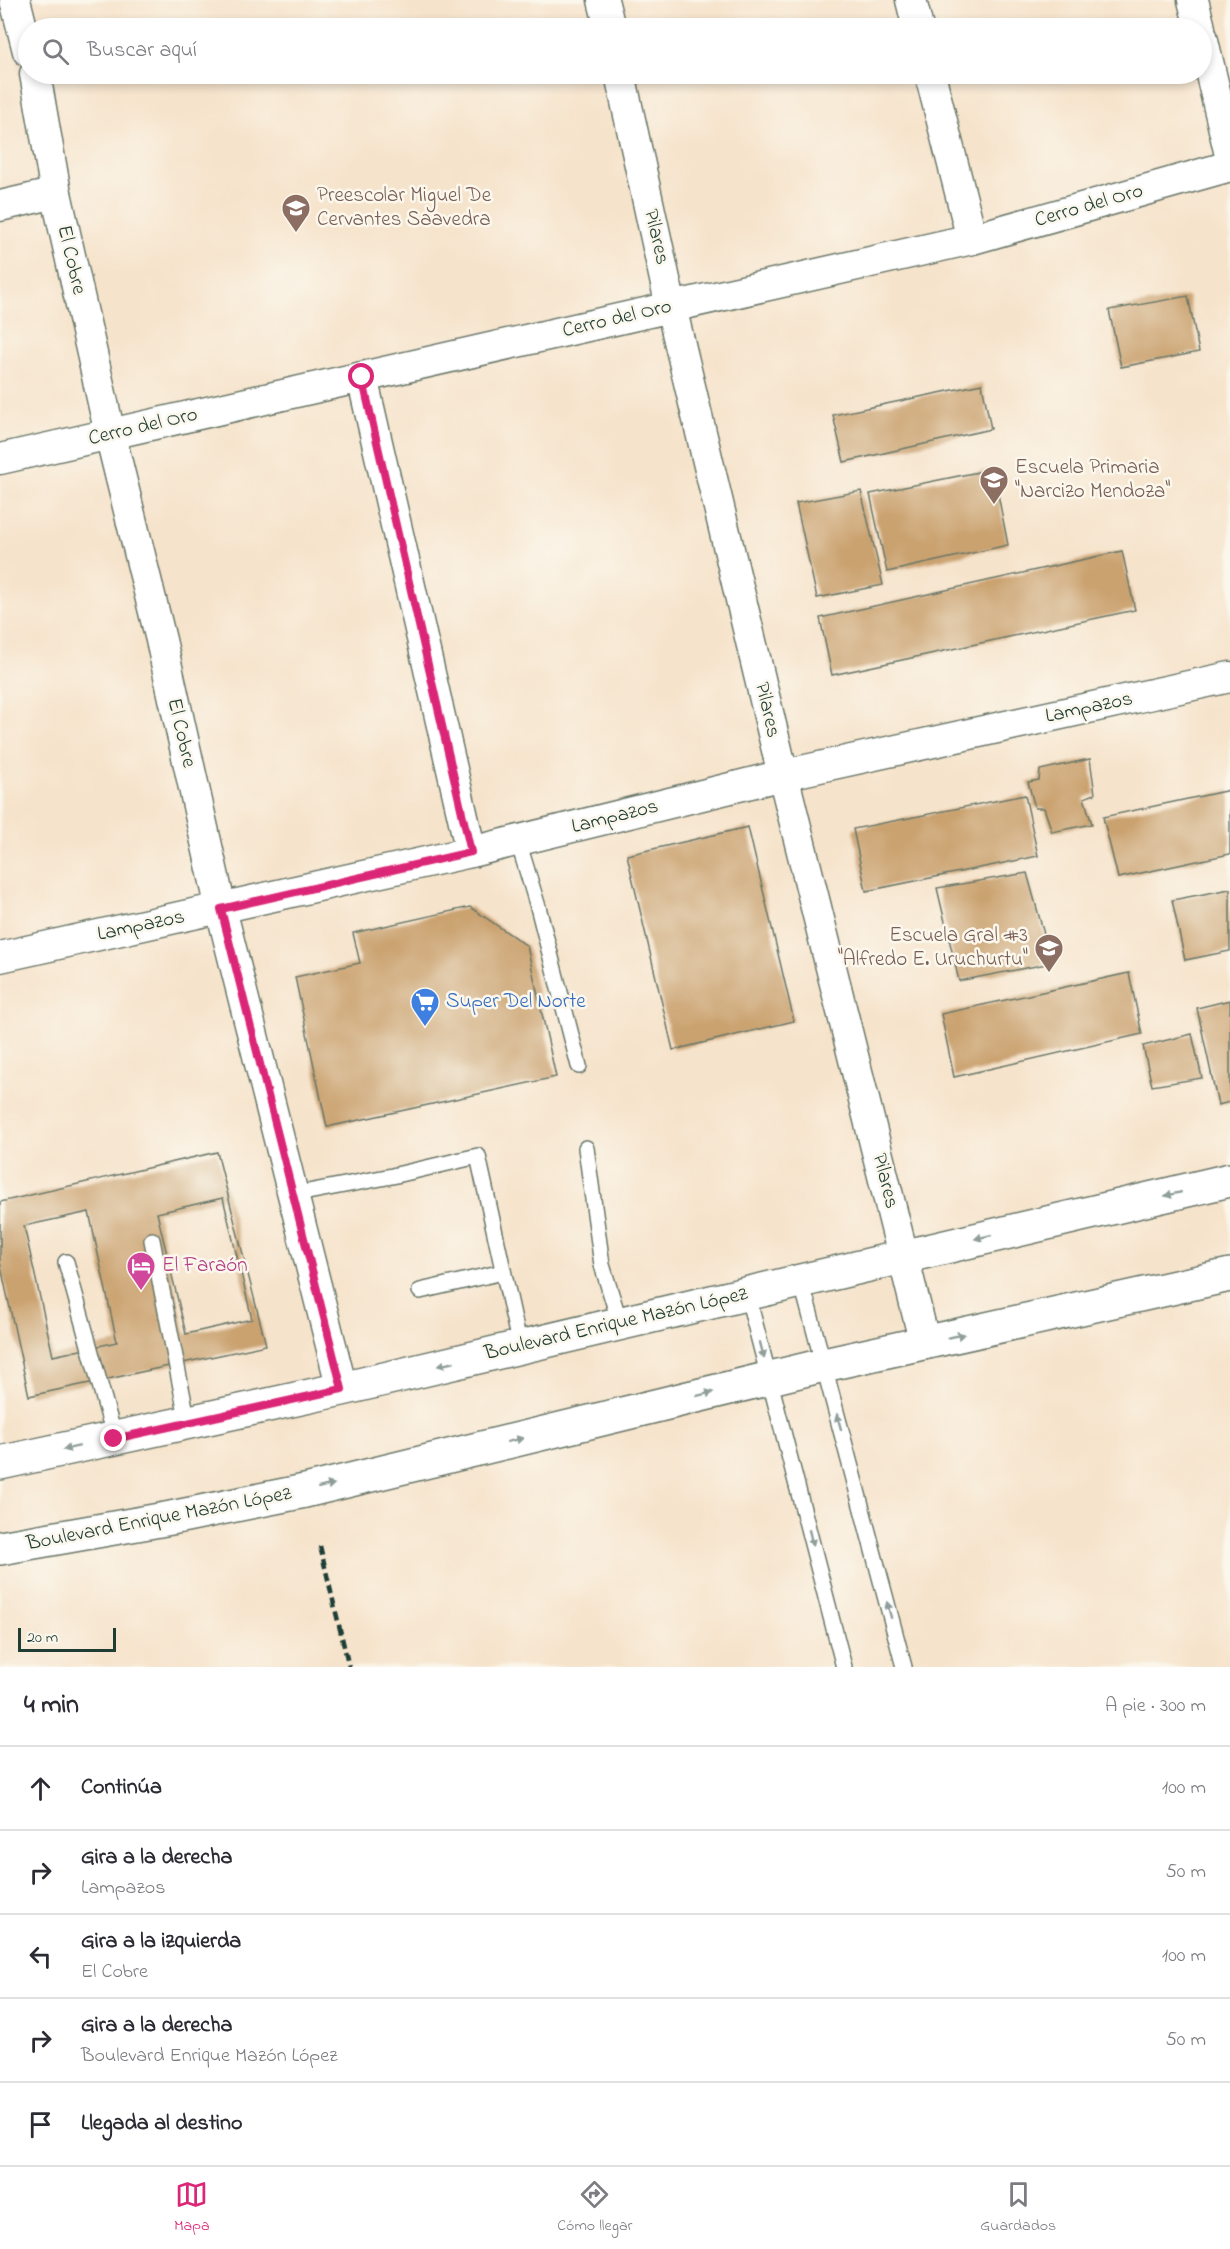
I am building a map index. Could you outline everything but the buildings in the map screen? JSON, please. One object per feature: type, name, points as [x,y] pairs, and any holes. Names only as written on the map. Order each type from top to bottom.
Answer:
[{"type":"main road","name":"Boulevard Enrique Mazón López","points":[[0,1463],[342,1389],[1230,1180]]},
{"type":"main road","name":"Boulevard Enrique Mazón López","points":[[0,1548],[171,1518],[305,1491],[824,1365],[1230,1275]]},
{"type":"street","points":[[15,0],[20,18]]},
{"type":"street","points":[[603,0],[607,18]]},
{"type":"street","points":[[911,0],[916,18]]},
{"type":"street","points":[[1193,0],[1198,18]]},
{"type":"street","points":[[1212,78],[1230,155]]},
{"type":"street","name":"El Cobre","points":[[36,84],[56,193],[110,434],[161,640],[221,909],[342,1389]]},
{"type":"street","name":"Pilares","points":[[622,84],[671,307],[783,775],[925,1344]]},
{"type":"street","points":[[933,84],[972,239]]},
{"type":"street","name":"Cerro del Oro","points":[[0,459],[972,239],[1230,166]]},
{"type":"street","points":[[0,206],[56,193]]},
{"type":"street","points":[[362,377],[471,852]]},
{"type":"street","name":"Lampazos","points":[[0,957],[471,852],[783,775],[1230,677]]},
{"type":"lane","points":[[518,841],[538,907],[579,1066]]},
{"type":"lane","points":[[586,1148],[602,1265],[620,1323]]},
{"type":"lane","points":[[292,1195],[392,1176],[478,1156],[520,1347]]},
{"type":"lane","points":[[152,1240],[188,1423]]},
{"type":"lane","points":[[66,1262],[114,1439]]},
{"type":"lane","points":[[420,1292],[503,1272]]},
{"type":"lane","points":[[801,1280],[904,1667]]},
{"type":"lane","points":[[747,1293],[844,1667]]},
{"type":"railway","points":[[320,1546],[349,1667]]},
{"type":"place","name":"Preescolar Miguel De Cervantes Saavedra","points":[[296,234]]},
{"type":"place","name":"Escuela Primaria \"Narcizo Mendoza\"","points":[[994,506]]},
{"type":"place","name":"Escuela Gral #3 \"Alfredo E. Uruchurtu\"","points":[[1049,974]]},
{"type":"place","name":"Super Del Norte","points":[[425,1028]]},
{"type":"place","name":"El Faraón","points":[[141,1292]]},
{"type":"route","points":[[114,1439],[342,1389],[221,909],[471,852],[362,377]]}]
